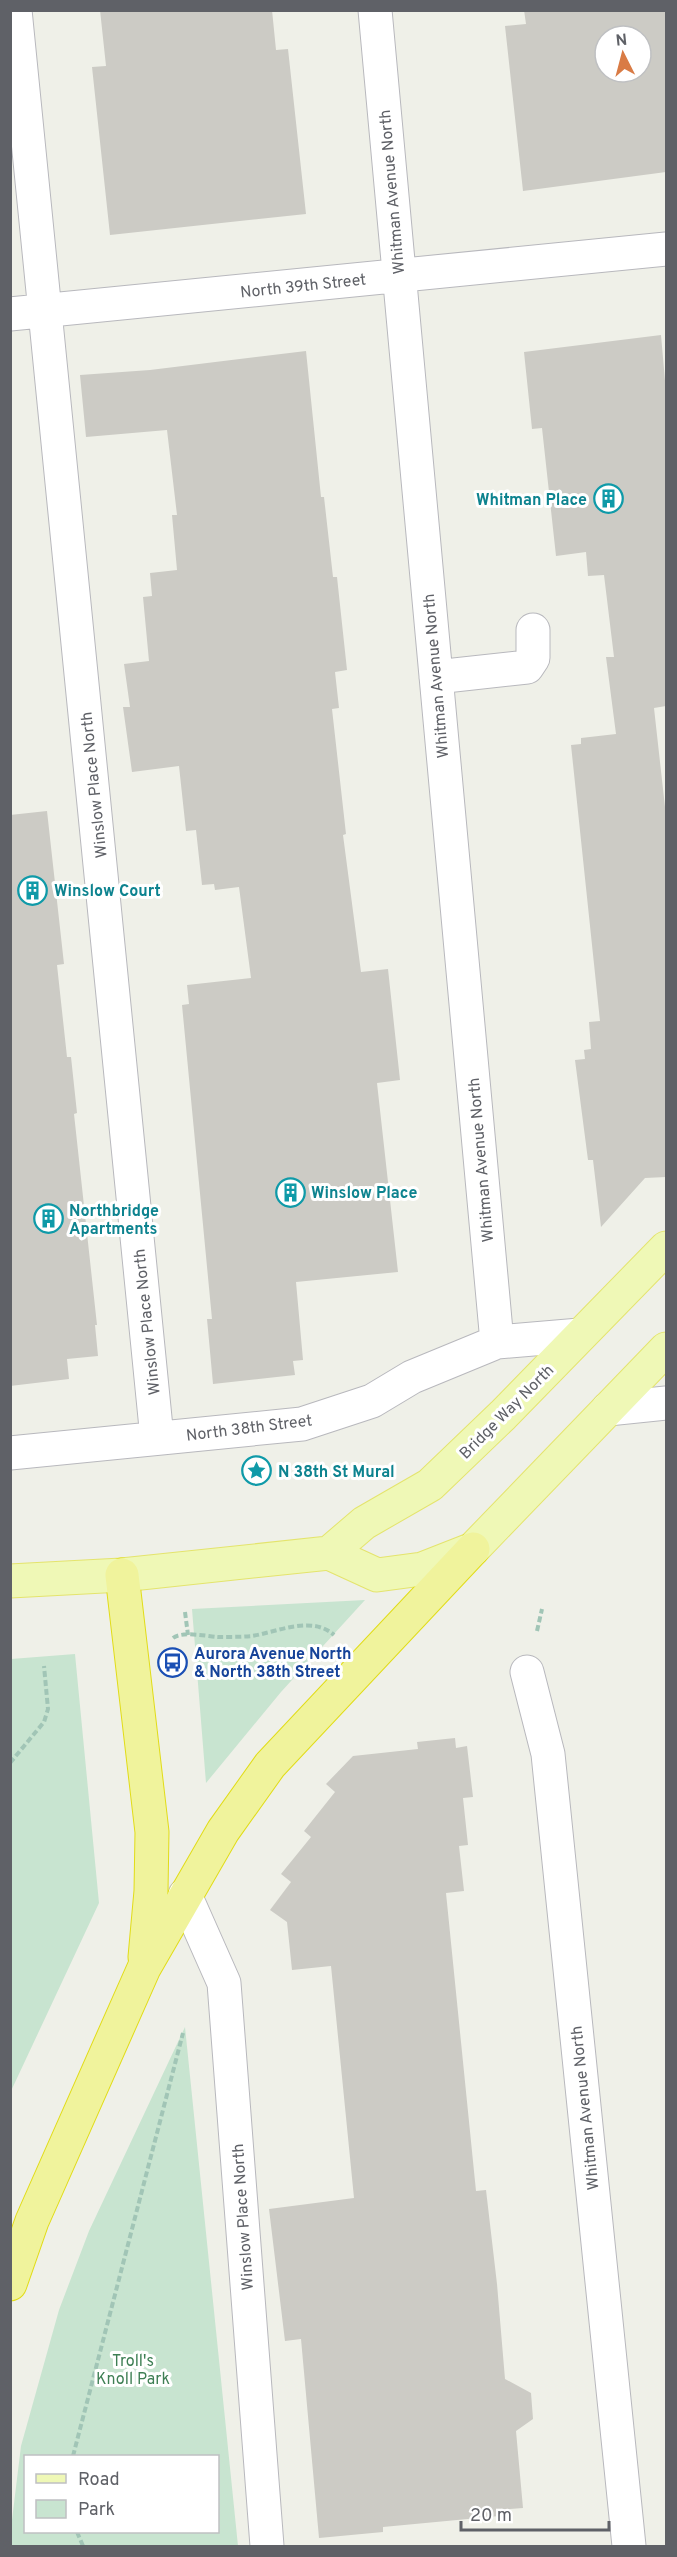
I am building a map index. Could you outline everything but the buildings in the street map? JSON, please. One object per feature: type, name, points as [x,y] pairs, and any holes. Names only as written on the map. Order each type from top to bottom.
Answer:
[{"type":"highway","points":[[10,2284],[32,2221],[144,1968],[223,1831],[270,1765],[473,1548]]},
{"type":"highway","points":[[122,1575],[152,1832],[151,1890],[144,1968]]},
{"type":"main road","name":"Bridge Way North","points":[[329,1553],[364,1523],[430,1485],[486,1432],[666,1248]]},
{"type":"main road","points":[[10,1581],[122,1575],[329,1553],[377,1575],[422,1569],[473,1548],[666,1349]]},
{"type":"street","name":"Winslow Place North","points":[[15,10],[158,1438]]},
{"type":"street","name":"Whitman Avenue North","points":[[375,10],[497,1342]]},
{"type":"street","name":"North 39th Street","points":[[10,314],[666,249]]},
{"type":"street","points":[[435,677],[526,668],[533,658],[533,630]]},
{"type":"street","name":"North 38th Street","points":[[10,1452],[302,1424],[372,1401],[412,1377],[497,1342],[580,1335]]},
{"type":"street","points":[[608,1409],[666,1403]]},
{"type":"street","name":"Whitman Avenue North","points":[[527,1672],[548,1754],[629,2547]]},
{"type":"street","name":"Winslow Place North","points":[[185,1895],[224,1983],[267,2547]]},
{"type":"path","points":[[185,1609],[188,1635]]},
{"type":"path","points":[[174,1648],[173,1637],[188,1635],[249,1636],[290,1626],[309,1626],[330,1631],[342,1641]]},
{"type":"path","points":[[10,1763],[44,1722],[48,1709],[44,1666]]},
{"type":"path","points":[[74,2455],[184,2026]]},
{"type":"green space","points":[[365,1600],[281,1692],[206,1783],[192,1609]]},
{"type":"green space","points":[[75,1654],[99,1903],[11,2091],[11,1659]]},
{"type":"green space","name":"Troll's Knoll Park","points":[[185,2027],[238,2546],[11,2546],[21,2446],[59,2310],[89,2231]]},
{"type":"place","name":"Whitman Place","points":[[608,499]]},
{"type":"place","name":"Winslow Court","points":[[33,890]]},
{"type":"place","name":"Winslow Place","points":[[290,1192]]},
{"type":"place","name":"Northbridge Apartments","points":[[48,1219]]},
{"type":"place","name":"N 38th St Mural","points":[[257,1471]]},
{"type":"place","name":"Aurora Avenue North & North 38th Street","points":[[173,1662]]}]
